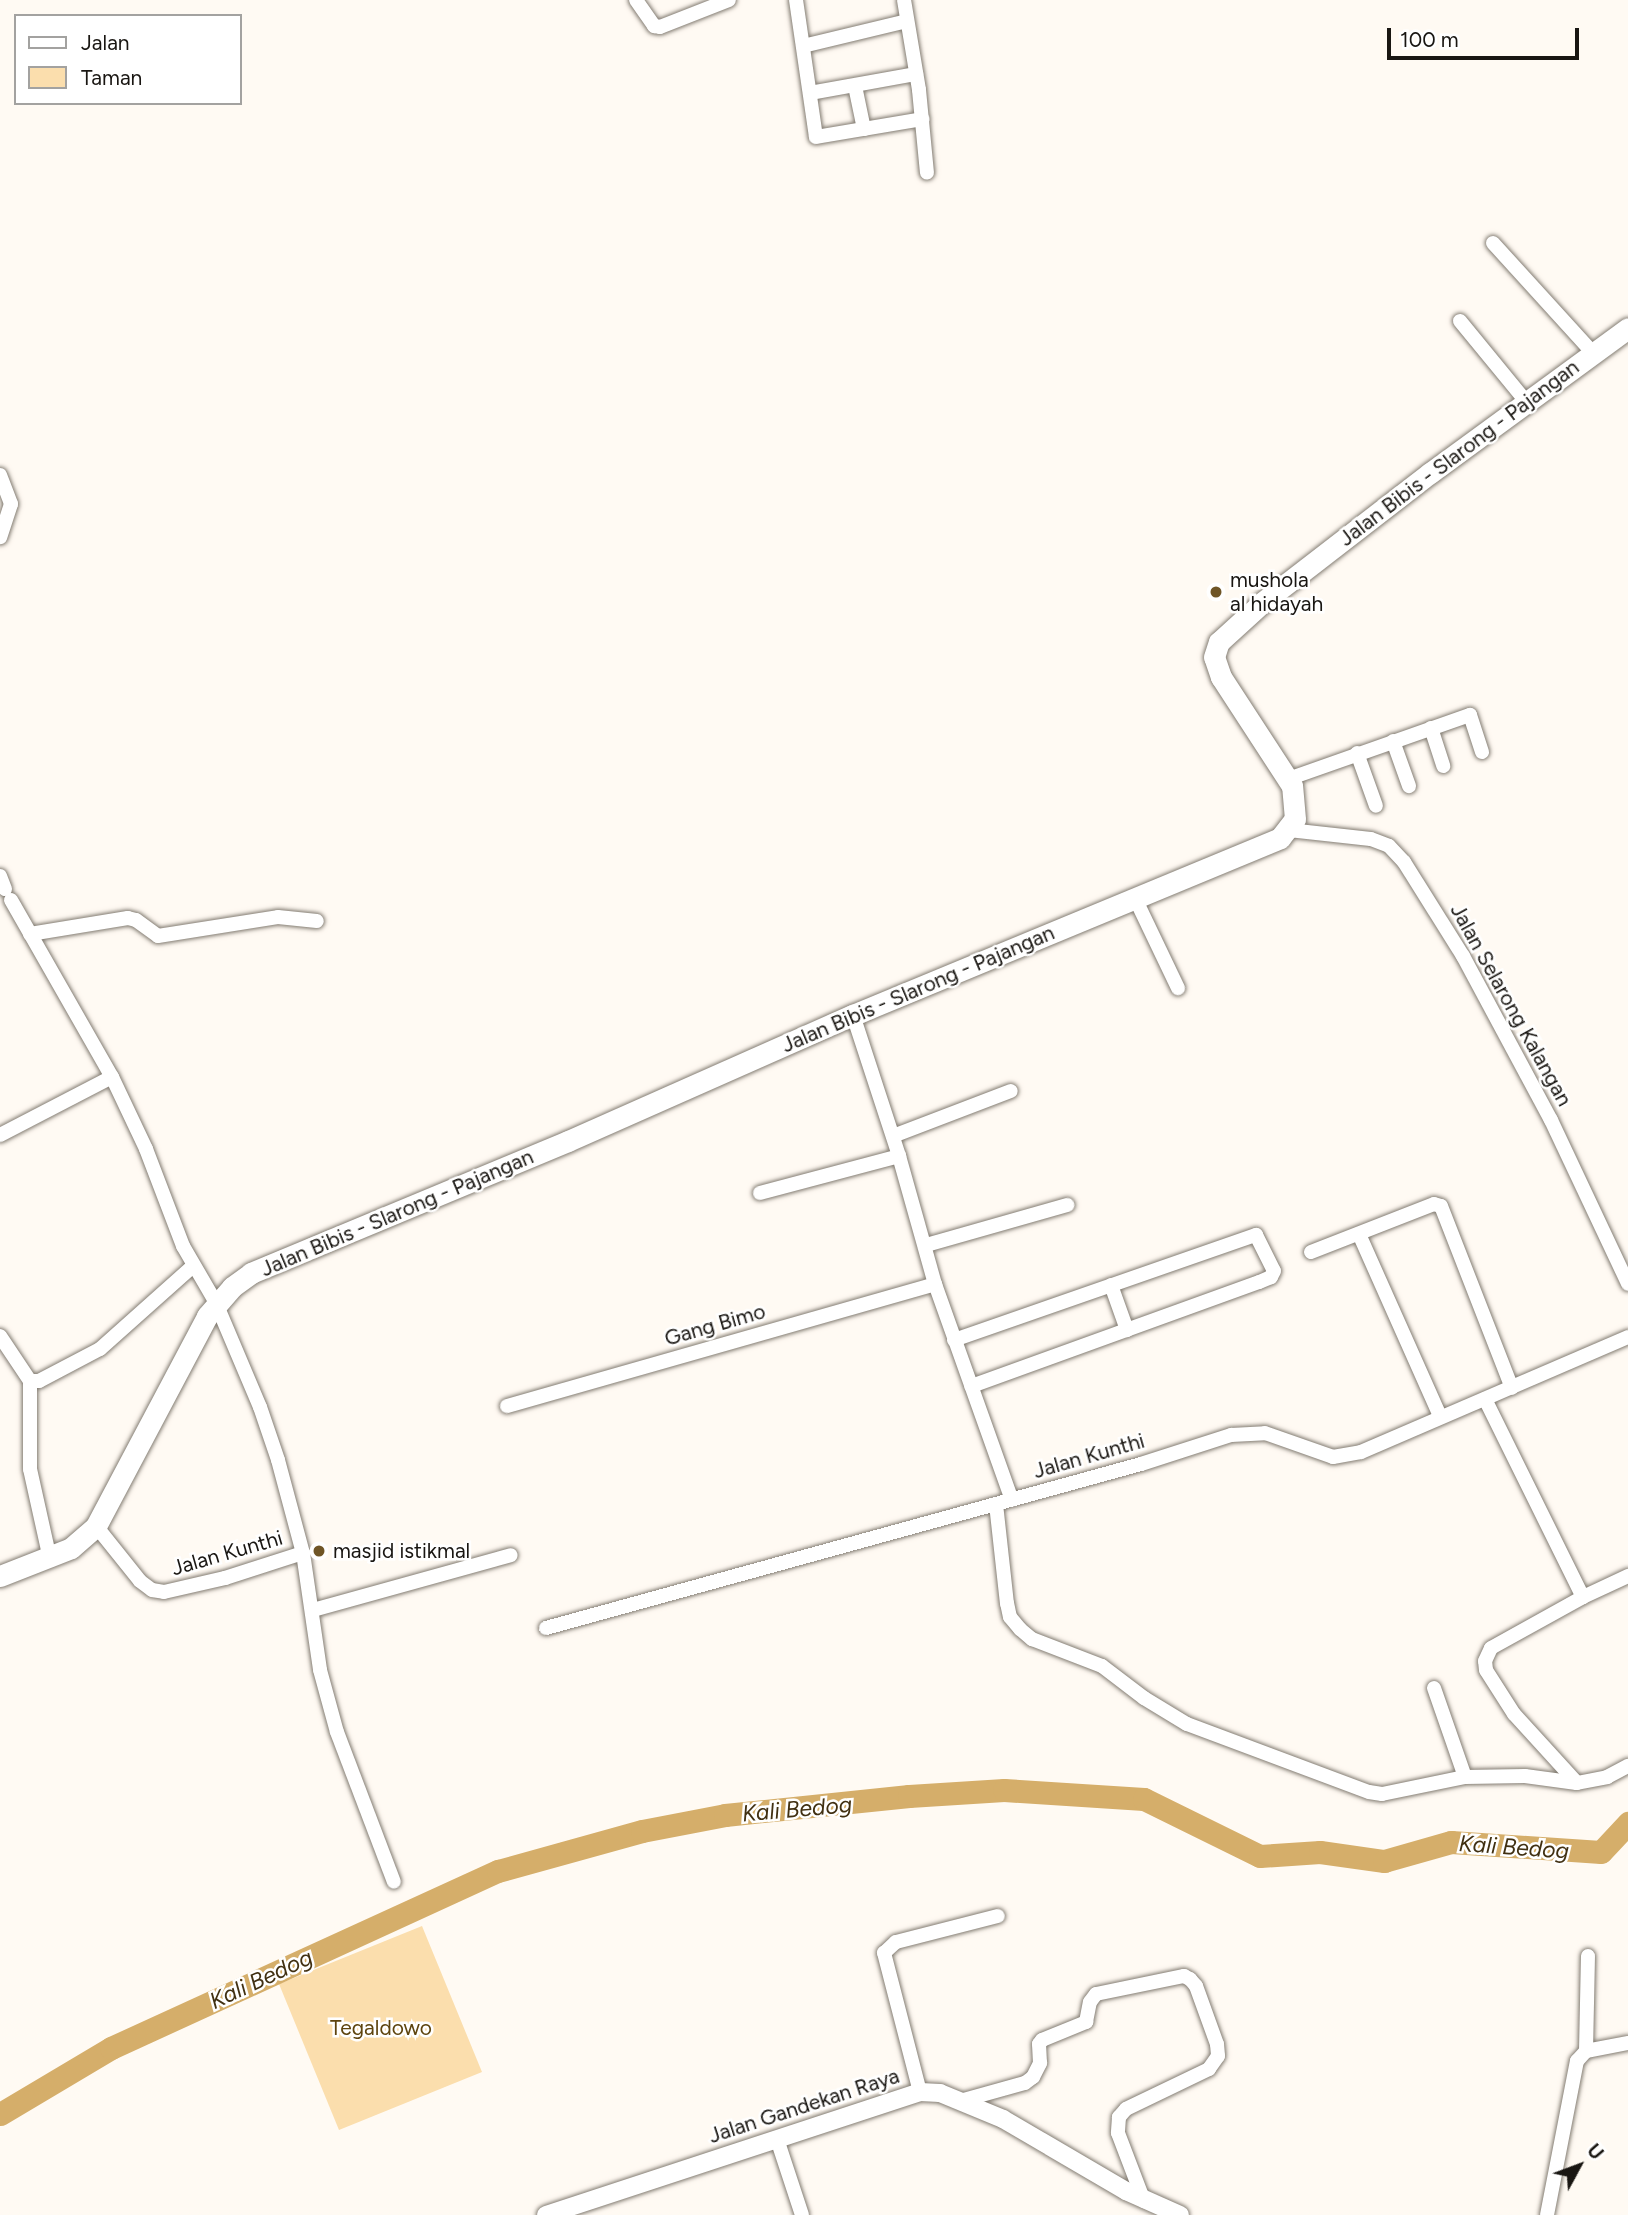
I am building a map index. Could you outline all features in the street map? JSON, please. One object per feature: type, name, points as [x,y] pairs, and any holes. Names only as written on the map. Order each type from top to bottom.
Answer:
[{"type":"main road","name":"Jalan Bibis - Slarong - Pajangan","points":[[0,1576],[50,1559],[71,1548],[96,1526],[183,1358],[216,1303],[232,1287],[267,1265],[568,1141],[853,1015],[1271,844],[1289,830],[1295,819],[1295,803],[1288,779],[1221,677],[1214,657],[1219,642],[1263,602],[1525,400],[1628,328]]},
{"type":"street","points":[[635,0],[654,26],[660,27],[702,4],[729,0]]},
{"type":"street","points":[[796,0],[816,137],[922,119]]},
{"type":"street","points":[[904,0],[922,119],[927,173]]},
{"type":"street","points":[[803,46],[907,22]]},
{"type":"street","points":[[810,93],[916,74]]},
{"type":"street","points":[[855,86],[864,129]]},
{"type":"street","points":[[1493,243],[1593,354]]},
{"type":"street","points":[[1460,321],[1525,400]]},
{"type":"street","points":[[0,475],[11,503],[0,537]]},
{"type":"street","points":[[1288,779],[1470,715],[1482,752]]},
{"type":"street","points":[[1431,728],[1443,766]]},
{"type":"street","points":[[1393,741],[1409,786]]},
{"type":"street","points":[[1357,753],[1376,806]]},
{"type":"street","name":"Jalan Selarong Kalangan","points":[[1289,830],[1371,839],[1389,846],[1404,862],[1463,956],[1551,1120],[1627,1280]]},
{"type":"street","points":[[5,888],[112,1077],[146,1149],[193,1266],[216,1303],[278,1460],[303,1553]]},
{"type":"street","points":[[1135,898],[1178,988]]},
{"type":"street","points":[[30,933],[128,918],[158,936],[278,917],[317,921]]},
{"type":"street","points":[[853,1015],[893,1136],[935,1284],[1012,1500]]},
{"type":"street","points":[[0,1135],[112,1077]]},
{"type":"street","points":[[893,1136],[1011,1091]]},
{"type":"street","points":[[760,1194],[899,1156]]},
{"type":"street","points":[[1311,1252],[1434,1204],[1441,1206],[1512,1388]]},
{"type":"street","points":[[926,1245],[1067,1205]]},
{"type":"street","points":[[1359,1234],[1440,1416]]},
{"type":"street","points":[[954,1340],[1256,1235],[1274,1271],[1268,1278],[971,1386]]},
{"type":"street","points":[[30,1381],[39,1381],[100,1349],[193,1266]]},
{"type":"street","name":"Gang Bimo","points":[[507,1406],[935,1284]]},
{"type":"street","points":[[1111,1285],[1127,1330]]},
{"type":"street","points":[[0,1336],[30,1381],[30,1469],[50,1559]]},
{"type":"street","name":"Jalan Kunthi","points":[[546,1628],[1251,1432],[1265,1433],[1318,1454],[1348,1456],[1628,1337]]},
{"type":"street","points":[[1485,1399],[1583,1597]]},
{"type":"street","points":[[996,1504],[1008,1610],[1015,1623],[1032,1639],[1102,1666],[1144,1698],[1187,1724],[1369,1792],[1396,1793],[1465,1777],[1525,1776],[1577,1783],[1607,1777],[1628,1766]]},
{"type":"street","name":"Jalan Kunthi","points":[[96,1526],[140,1581],[152,1590],[164,1592],[225,1578],[303,1553],[320,1670],[341,1746],[394,1882]]},
{"type":"street","points":[[313,1610],[511,1555]]},
{"type":"street","points":[[1577,1783],[1514,1714],[1486,1670],[1485,1661],[1491,1648],[1583,1597],[1628,1576]]},
{"type":"street","points":[[1434,1688],[1465,1777]]},
{"type":"street","points":[[919,2092],[884,1953],[896,1942],[998,1916]]},
{"type":"street","points":[[1547,2215],[1574,2068],[1586,2051],[1588,1956]]},
{"type":"street","points":[[960,2101],[1025,2083],[1033,2077],[1038,2070],[1039,2045],[1042,2039],[1086,2022],[1090,2002],[1100,1992],[1184,1976],[1190,1979],[1196,1986],[1209,2021],[1218,2056],[1209,2069],[1126,2109],[1119,2117],[1118,2133],[1144,2201]]},
{"type":"street","points":[[1586,2051],[1628,2043]]},
{"type":"street","name":"Jalan Gandekan Raya","points":[[546,2215],[919,2092],[940,2093],[1003,2119],[1144,2201],[1180,2215]]},
{"type":"street","points":[[777,2138],[802,2215]]},
{"type":"green space","name":"Tegaldowo","points":[[422,1926],[482,2072],[339,2130],[279,1984]]},
{"type":"waterway","name":"Kali Bedog","points":[[0,2114],[111,2048],[498,1871],[642,1831],[725,1815],[909,1796],[1004,1790],[1144,1799],[1260,1856],[1320,1852],[1384,1861],[1451,1842],[1601,1852],[1628,1823]]},
{"type":"place","name":"mushola al hidayah","points":[[1216,592]]},
{"type":"place","name":"masjid istikmal","points":[[319,1551]]}]
